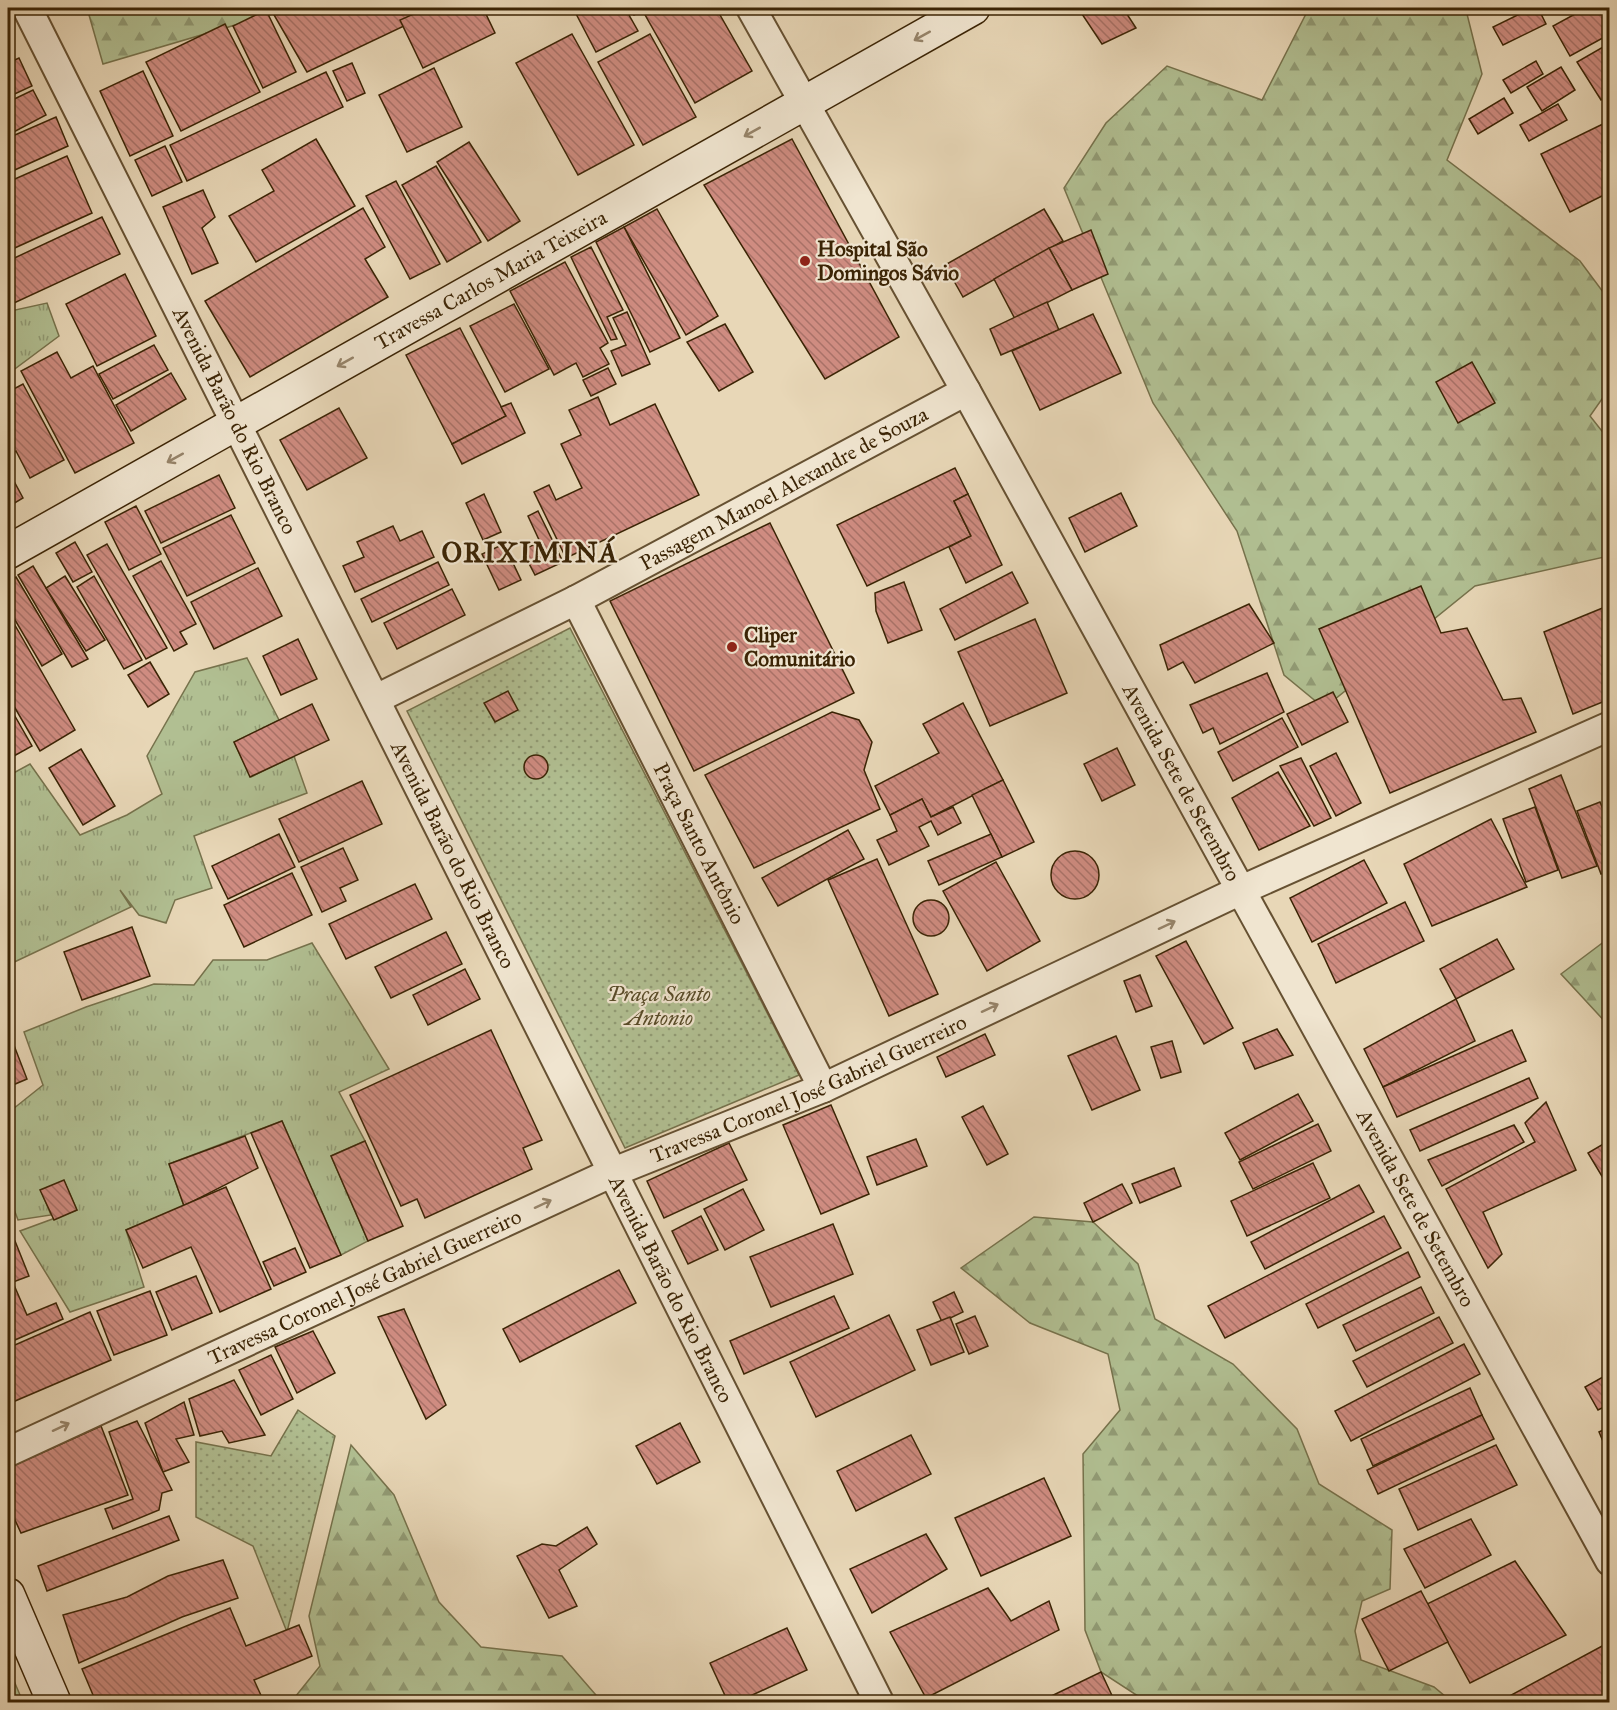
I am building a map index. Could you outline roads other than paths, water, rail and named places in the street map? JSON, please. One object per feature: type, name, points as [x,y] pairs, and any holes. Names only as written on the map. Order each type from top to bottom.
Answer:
[{"type":"street","name":"Avenida Barão do Rio Branco","points":[[27,8],[879,1702]]},
{"type":"street","name":"Avenida Sete de Setembro","points":[[751,8],[966,392],[1610,1561]]},
{"type":"street","name":"Travessa Carlos Maria Teixeira","points":[[8,552],[973,8]]},
{"type":"street","name":"Passagem Manoel Alexandre de Souza","points":[[376,699],[576,600],[966,392]]},
{"type":"street","name":"Praça Santo Antônio","points":[[576,600],[823,1088]]},
{"type":"street","name":"Travessa Coronel José Gabriel Guerreiro","points":[[8,1452],[611,1173],[823,1088],[1239,891],[1610,726]]},
{"type":"street","points":[[8,1595],[54,1702]]},
{"type":"place","name":"Hospital São Domingos Sávio","points":[[805,261]]},
{"type":"place","name":"Cliper Comunitário","points":[[732,647]]},
{"type":"district","name":"ORIXIMINÁ","points":[[530,553]]},
{"type":"park label","name":"Praça Santo Antonio","points":[[659,1006]]}]
